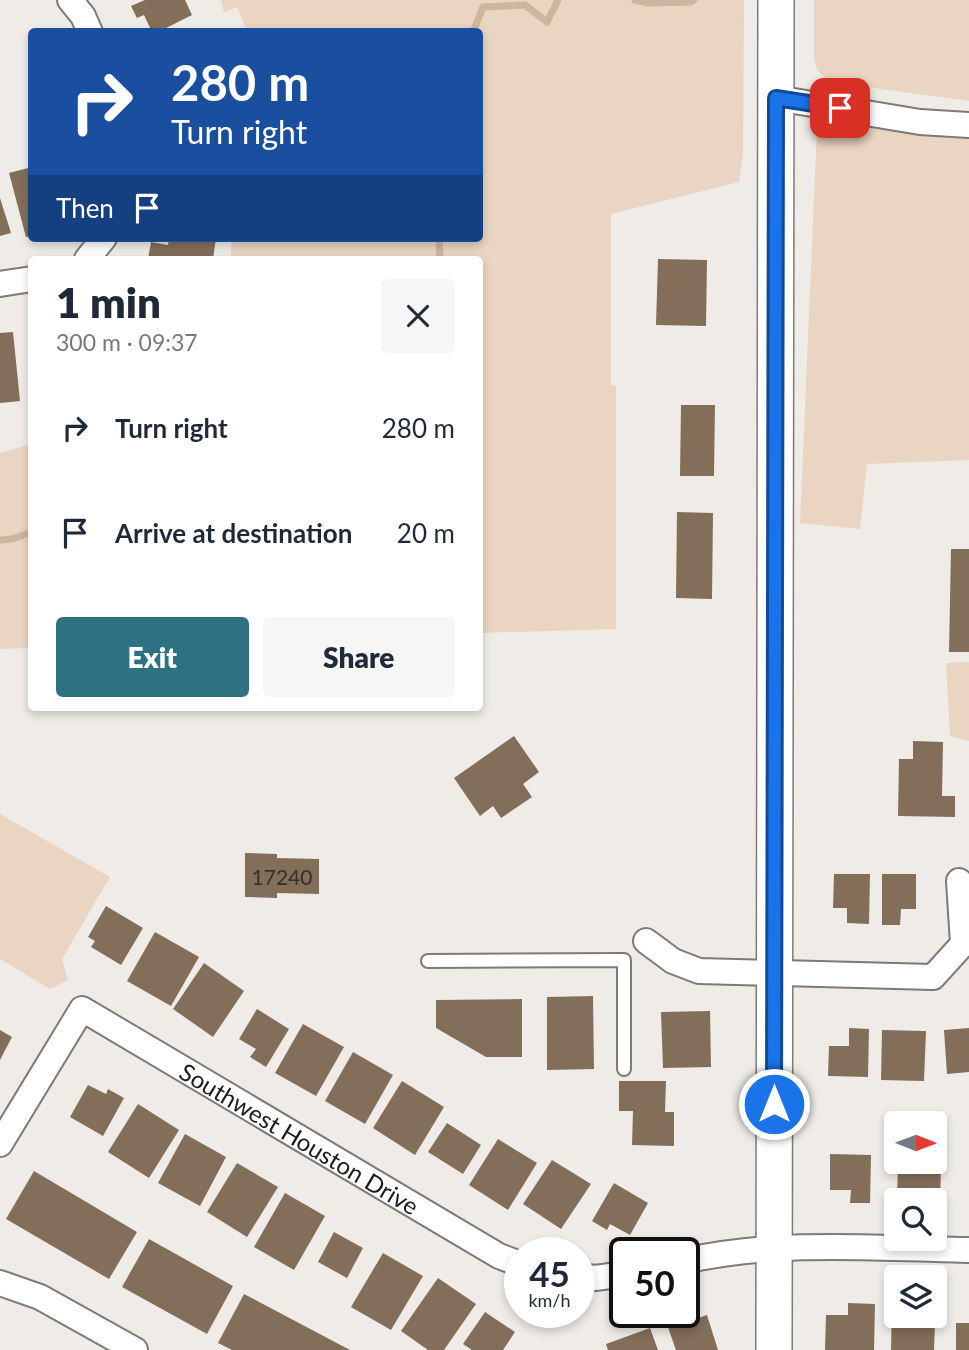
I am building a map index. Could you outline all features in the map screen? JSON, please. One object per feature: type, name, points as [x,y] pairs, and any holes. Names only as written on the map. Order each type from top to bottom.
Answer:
[{"type":"main road","points":[[774,1350],[776,0]]},
{"type":"street","points":[[71,0],[88,28]]},
{"type":"street","points":[[776,98],[920,122],[969,125]]},
{"type":"street","points":[[0,284],[28,280]]},
{"type":"street","points":[[635,950],[699,971],[933,978],[963,944],[959,881]]},
{"type":"street","name":"Southwest Houston Drive","points":[[2,1136],[82,1009],[504,1258]]},
{"type":"street","points":[[700,1257],[774,1247],[969,1250]]},
{"type":"street","points":[[0,1283],[40,1297],[135,1350]]},
{"type":"lane","points":[[428,961],[635,950],[624,1069]]},
{"type":"shaded area","points":[[221,0],[744,0],[743,155],[739,182],[611,214],[611,385],[616,386],[616,629],[483,633],[483,256],[231,256],[231,242],[483,242],[483,28],[246,28],[237,7],[224,13]]},
{"type":"shaded area","points":[[814,0],[969,0],[969,101],[837,83],[825,77],[817,68],[814,59]]},
{"type":"shaded area","points":[[817,128],[969,129],[969,460],[867,464],[860,529],[800,523]]},
{"type":"shaded area","points":[[28,445],[28,648],[0,649],[0,453]]},
{"type":"shaded area","points":[[969,662],[969,741],[950,736],[946,663]]},
{"type":"shaded area","points":[[0,814],[110,877],[62,959],[68,980],[50,989],[0,959]]},
{"type":"building","points":[[145,0],[185,0],[192,15],[166,28],[150,28],[144,15],[137,18],[131,6]]},
{"type":"building","points":[[28,168],[28,237],[26,237],[9,173]]},
{"type":"building","points":[[0,198],[11,233],[0,236]]},
{"type":"building","points":[[151,242],[168,245],[168,242],[215,242],[213,256],[149,256]]},
{"type":"building","points":[[658,259],[707,260],[706,326],[656,325]]},
{"type":"building","points":[[13,332],[20,401],[0,403],[0,333]]},
{"type":"building","points":[[681,405],[715,405],[714,476],[680,476]]},
{"type":"building","points":[[677,512],[713,513],[712,599],[676,598]]},
{"type":"building","points":[[951,549],[969,549],[969,652],[949,652]]},
{"type":"building","points":[[514,736],[539,772],[523,784],[532,797],[501,818],[493,806],[480,816],[454,778]]},
{"type":"building","points":[[913,741],[943,742],[942,796],[955,796],[955,817],[898,816],[899,759],[913,759]]},
{"type":"building","points":[[245,853],[277,854],[277,858],[319,859],[319,894],[277,893],[277,898],[245,897]]},
{"type":"building","points":[[834,874],[870,874],[869,924],[847,923],[847,908],[833,908]]},
{"type":"building","points":[[882,874],[916,874],[916,909],[901,909],[900,925],[882,925]]},
{"type":"building","points":[[106,906],[143,928],[121,965],[91,947],[95,941],[88,937]]},
{"type":"building","points":[[155,932],[199,957],[171,1006],[127,981]]},
{"type":"building","points":[[204,963],[244,991],[213,1037],[173,1009]]},
{"type":"building","points":[[593,996],[594,1069],[547,1070],[547,997]]},
{"type":"building","points":[[522,999],[522,1057],[486,1057],[436,1028],[436,1000]]},
{"type":"building","points":[[257,1009],[289,1029],[266,1067],[250,1057],[256,1049],[239,1039]]},
{"type":"building","points":[[710,1011],[711,1067],[663,1068],[661,1012]]},
{"type":"building","points":[[303,1024],[344,1047],[316,1096],[275,1073]]},
{"type":"building","points":[[849,1028],[869,1029],[868,1077],[828,1076],[829,1046],[849,1046]]},
{"type":"building","points":[[969,1028],[969,1072],[947,1074],[944,1030]]},
{"type":"building","points":[[0,1030],[12,1037],[0,1060]]},
{"type":"building","points":[[882,1030],[926,1031],[924,1081],[881,1080]]},
{"type":"building","points":[[353,1052],[393,1075],[365,1124],[325,1101]]},
{"type":"building","points":[[402,1081],[444,1107],[415,1155],[373,1128]]},
{"type":"building","points":[[619,1081],[666,1081],[665,1112],[674,1112],[674,1146],[632,1145],[633,1111],[619,1111]]},
{"type":"building","points":[[88,1085],[106,1094],[108,1089],[124,1098],[103,1136],[70,1117]]},
{"type":"building","points":[[138,1104],[179,1130],[149,1178],[108,1152]]},
{"type":"building","points":[[447,1123],[481,1145],[463,1174],[428,1152]]},
{"type":"building","points":[[185,1134],[226,1157],[200,1206],[158,1183]]},
{"type":"building","points":[[498,1139],[537,1163],[508,1210],[469,1185]]},
{"type":"building","points":[[830,1154],[871,1155],[870,1203],[850,1203],[851,1190],[830,1190]]},
{"type":"building","points":[[552,1160],[591,1184],[561,1229],[523,1204]]},
{"type":"building","points":[[237,1163],[278,1187],[247,1237],[207,1212]]},
{"type":"building","points":[[34,1171],[137,1232],[109,1279],[6,1219]]},
{"type":"building","points":[[898,1174],[941,1174],[940,1188],[897,1188]]},
{"type":"building","points":[[614,1183],[648,1203],[630,1235],[610,1224],[607,1230],[592,1221]]},
{"type":"building","points":[[285,1193],[325,1216],[294,1270],[254,1247]]},
{"type":"building","points":[[334,1232],[363,1248],[347,1278],[318,1262]]},
{"type":"building","points":[[149,1239],[233,1286],[207,1334],[122,1287]]},
{"type":"building","points":[[383,1253],[423,1276],[391,1330],[351,1307]]},
{"type":"building","points":[[438,1278],[476,1304],[444,1350],[428,1350],[401,1331]]},
{"type":"building","points":[[244,1294],[350,1350],[232,1350],[218,1343]]},
{"type":"building","points":[[848,1303],[875,1304],[874,1350],[825,1350],[826,1315],[848,1315]]},
{"type":"building","points":[[485,1312],[504,1325],[504,1328],[515,1332],[503,1350],[472,1350],[463,1344]]},
{"type":"building","points":[[707,1315],[718,1350],[676,1350],[668,1328],[700,1328],[700,1317]]},
{"type":"building","points":[[956,1323],[969,1323],[969,1350],[956,1350]]},
{"type":"building","points":[[650,1328],[658,1350],[608,1350],[606,1344]]},
{"type":"building","points":[[891,1328],[935,1328],[934,1350],[891,1350]]},
{"type":"waterway","points":[[475,28],[483,7],[525,5],[547,22],[558,0]]},
{"type":"waterway","points":[[635,0],[649,3],[694,0]]},
{"type":"waterway","points":[[439,242],[440,256]]},
{"type":"waterway","points":[[0,540],[28,533]]},
{"type":"route","points":[[774,1104],[776,98],[840,108]]}]
